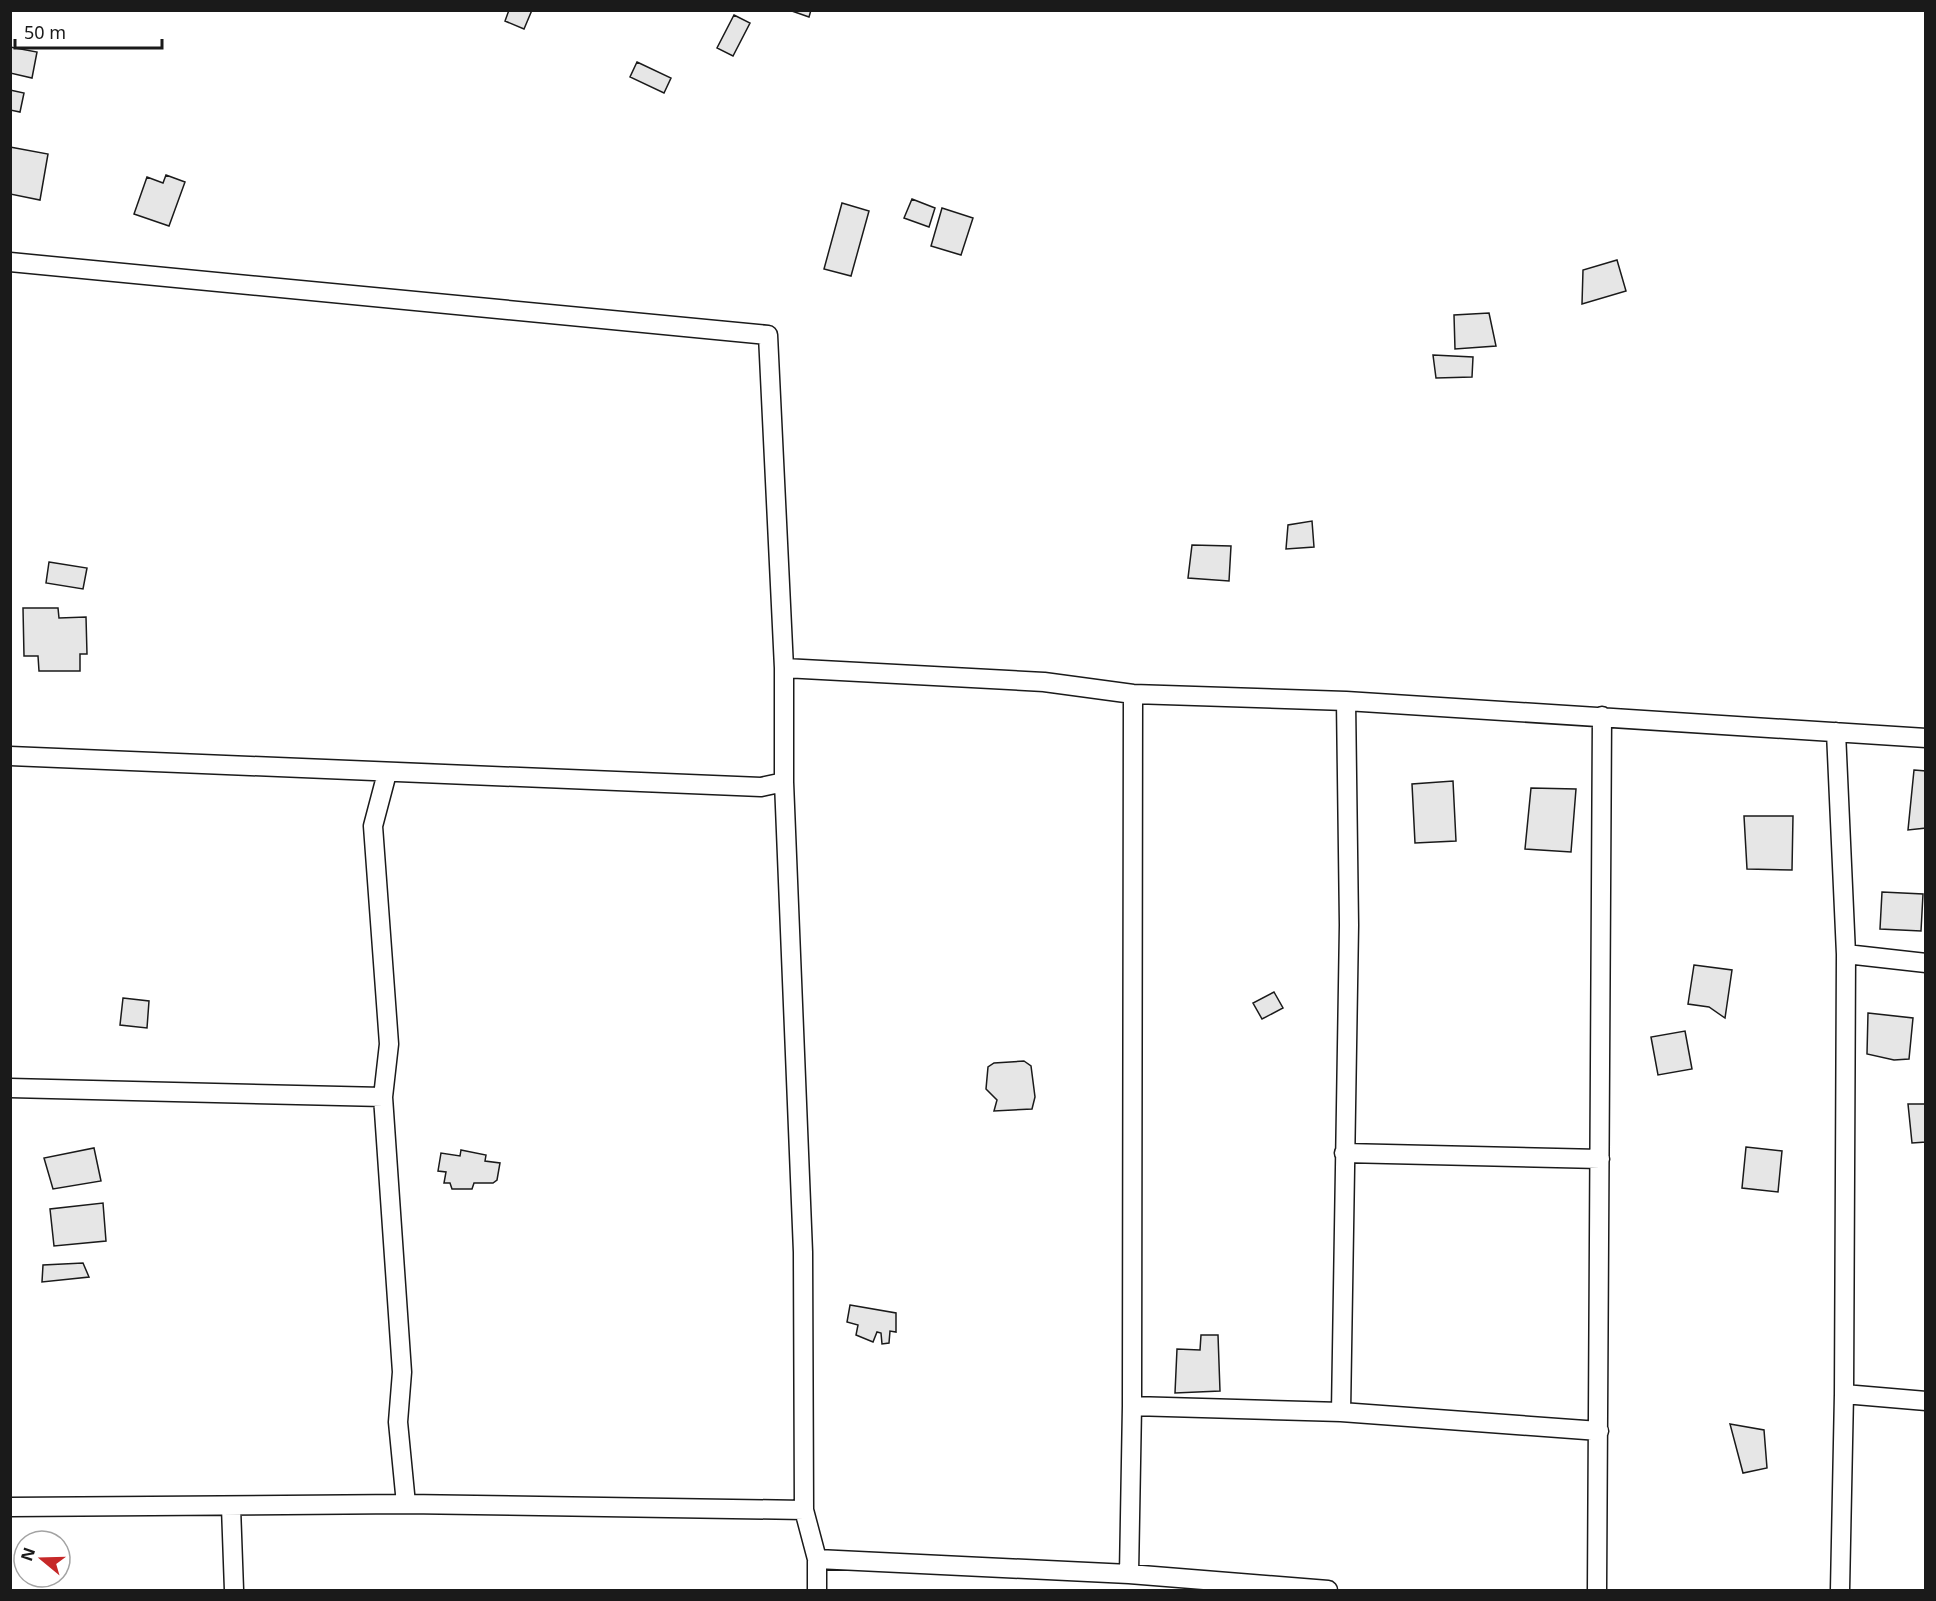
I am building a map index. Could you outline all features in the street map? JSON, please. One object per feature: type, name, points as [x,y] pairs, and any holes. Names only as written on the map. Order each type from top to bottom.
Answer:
[{"type":"street","points":[[10,262],[768,335],[784,668],[784,782],[803,1252],[804,1510],[817,1559],[817,1590]]},
{"type":"street","points":[[784,668],[1044,682],[1133,694],[1346,701],[1926,738]]},
{"type":"street","points":[[1130,1574],[1133,694]]},
{"type":"street","points":[[1341,1412],[1349,925],[1346,701]]},
{"type":"street","points":[[1597,1590],[1602,716]]},
{"type":"street","points":[[1836,732],[1846,954],[1844,1394],[1840,1590]]},
{"type":"street","points":[[10,756],[761,787],[784,782]]},
{"type":"street","points":[[387,773],[372,826],[389,1044],[383,1097],[402,1372],[398,1422],[406,1504]]},
{"type":"street","points":[[1846,954],[1926,963]]},
{"type":"street","points":[[10,1088],[383,1097]]},
{"type":"street","points":[[1344,1153],[1600,1159]]},
{"type":"street","points":[[1844,1394],[1926,1401]]},
{"type":"street","points":[[1132,1406],[1341,1412],[1599,1431]]},
{"type":"street","points":[[10,1507],[406,1504],[804,1510]]},
{"type":"street","points":[[231,1507],[234,1590]]},
{"type":"street","points":[[817,1559],[1130,1574],[1328,1590]]},
{"type":"building","points":[[509,10],[532,10],[524,29],[505,21]]},
{"type":"building","points":[[789,10],[811,10],[809,17]]},
{"type":"building","points":[[734,15],[750,23],[733,56],[717,48]]},
{"type":"building","points":[[10,47],[37,52],[32,78],[10,73]]},
{"type":"building","points":[[637,62],[671,78],[664,93],[630,77]]},
{"type":"building","points":[[10,90],[24,93],[20,112],[10,110]]},
{"type":"building","points":[[10,147],[48,154],[40,200],[10,194]]},
{"type":"building","points":[[166,175],[185,182],[169,226],[134,214],[147,177],[163,183]]},
{"type":"building","points":[[912,199],[935,208],[929,227],[904,218]]},
{"type":"building","points":[[842,203],[869,211],[851,276],[824,269]]},
{"type":"building","points":[[942,208],[973,218],[961,255],[931,246]]},
{"type":"building","points":[[1617,260],[1626,291],[1582,304],[1583,270]]},
{"type":"building","points":[[1489,313],[1496,346],[1455,349],[1454,315]]},
{"type":"building","points":[[1433,355],[1473,357],[1472,377],[1436,378]]},
{"type":"building","points":[[1312,521],[1314,547],[1286,549],[1288,525]]},
{"type":"building","points":[[1192,545],[1231,546],[1229,581],[1188,578]]},
{"type":"building","points":[[49,562],[87,568],[83,589],[46,583]]},
{"type":"building","points":[[23,608],[58,608],[59,618],[86,617],[87,654],[80,654],[80,671],[39,671],[38,656],[24,656]]},
{"type":"building","points":[[1914,770],[1926,771],[1926,828],[1908,830]]},
{"type":"building","points":[[1453,781],[1456,841],[1415,843],[1412,784]]},
{"type":"building","points":[[1531,788],[1576,789],[1571,852],[1525,849]]},
{"type":"building","points":[[1744,816],[1793,816],[1792,870],[1747,869]]},
{"type":"building","points":[[1882,892],[1923,894],[1921,931],[1880,929]]},
{"type":"building","points":[[1694,965],[1732,970],[1725,1018],[1709,1007],[1688,1004]]},
{"type":"building","points":[[1274,992],[1283,1008],[1262,1019],[1253,1003]]},
{"type":"building","points":[[123,998],[149,1001],[147,1028],[120,1025]]},
{"type":"building","points":[[1868,1013],[1913,1018],[1909,1059],[1894,1060],[1867,1054]]},
{"type":"building","points":[[1685,1031],[1692,1069],[1658,1075],[1651,1037]]},
{"type":"building","points":[[1024,1061],[1031,1066],[1035,1097],[1032,1109],[994,1111],[997,1100],[986,1089],[988,1067],[994,1063]]},
{"type":"building","points":[[1908,1104],[1926,1104],[1926,1142],[1912,1143]]},
{"type":"building","points":[[1746,1147],[1782,1151],[1778,1192],[1742,1188]]},
{"type":"building","points":[[94,1148],[101,1181],[53,1189],[44,1158]]},
{"type":"building","points":[[461,1150],[486,1155],[485,1161],[500,1163],[497,1180],[493,1183],[474,1183],[472,1189],[452,1189],[450,1183],[444,1183],[446,1172],[438,1171],[441,1153],[460,1156]]},
{"type":"building","points":[[103,1203],[106,1241],[54,1246],[50,1209]]},
{"type":"building","points":[[83,1263],[89,1277],[42,1282],[43,1265]]},
{"type":"building","points":[[850,1305],[896,1313],[896,1332],[890,1331],[889,1343],[882,1344],[881,1333],[877,1332],[873,1342],[856,1335],[858,1325],[847,1322]]},
{"type":"building","points":[[1201,1335],[1218,1335],[1220,1391],[1175,1393],[1177,1349],[1200,1350]]},
{"type":"building","points":[[1730,1424],[1764,1430],[1767,1468],[1743,1473]]}]
